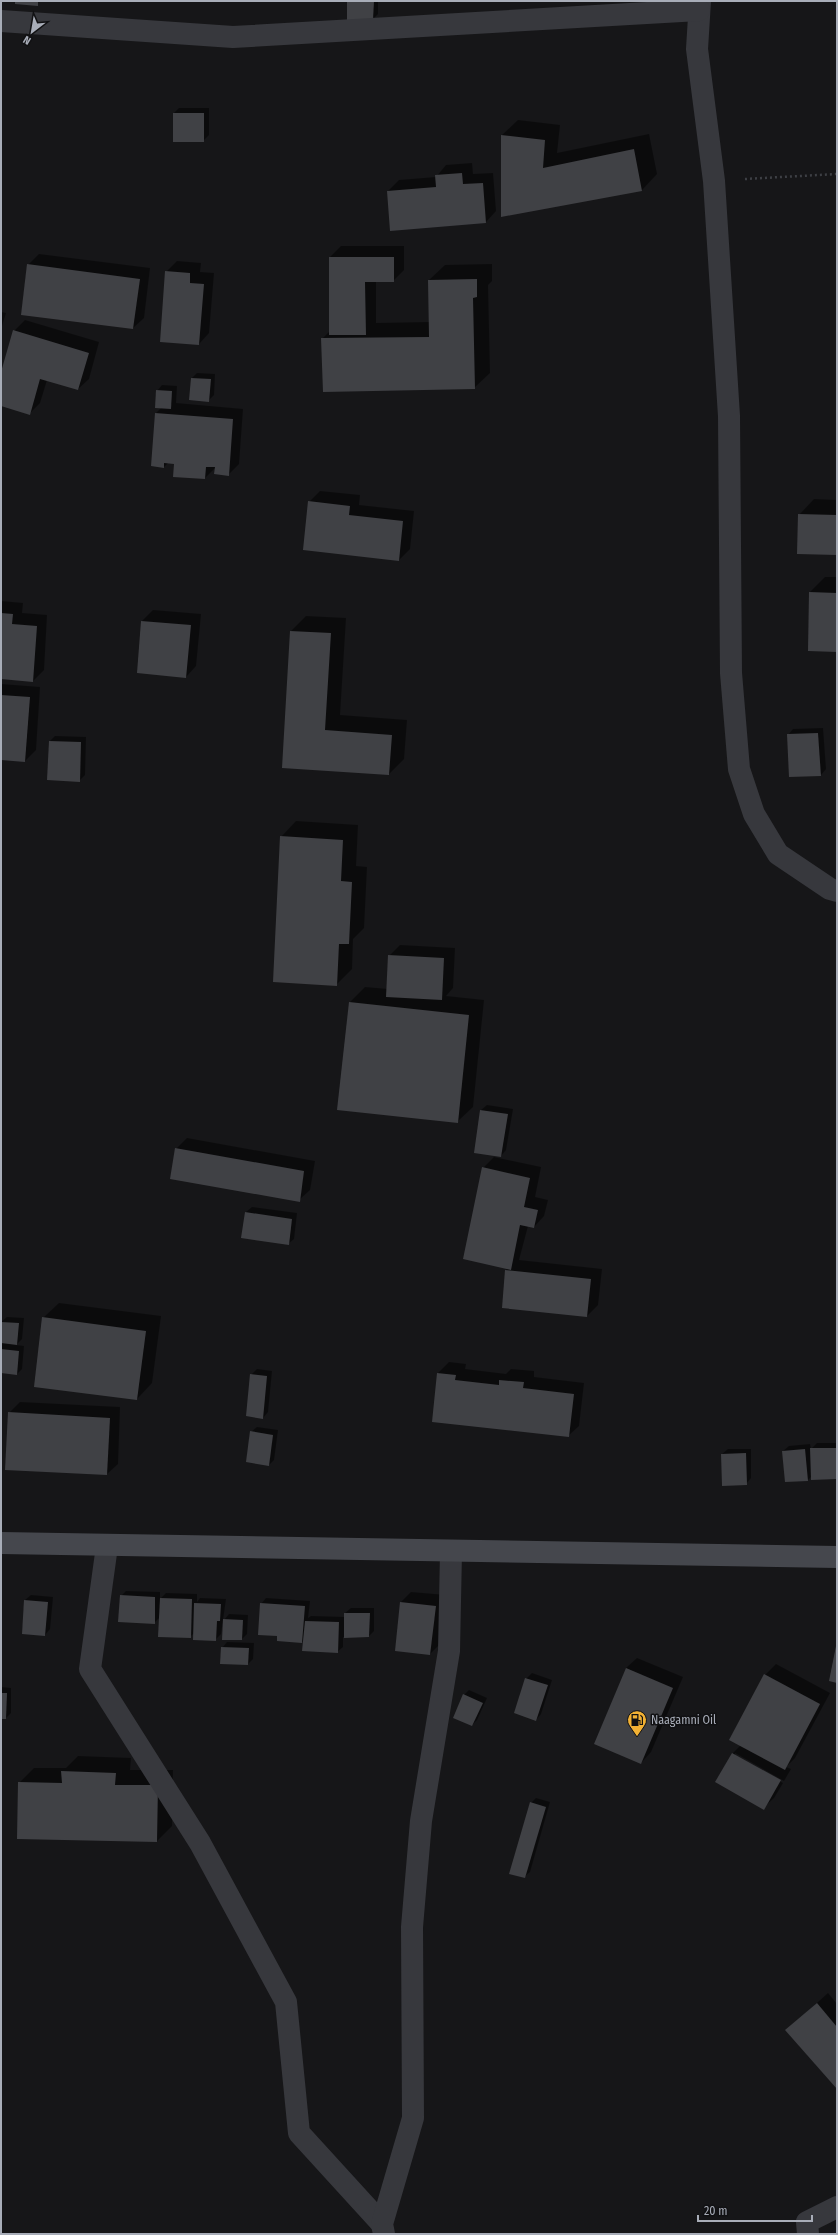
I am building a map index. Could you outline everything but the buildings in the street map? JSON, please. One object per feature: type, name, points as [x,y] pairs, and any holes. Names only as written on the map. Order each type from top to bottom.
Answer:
[{"type":"main road","points":[[1,1543],[451,1552],[837,1557]]},
{"type":"street","points":[[3,20],[233,37],[700,6],[697,49],[714,181],[729,416],[731,673],[739,769],[754,814],[778,854],[830,889],[837,891]]},
{"type":"street","points":[[107,1546],[90,1669],[200,1843],[286,2002],[299,2133],[383,2229]]},
{"type":"street","points":[[383,2229],[413,2118],[412,1927],[421,1821],[449,1651],[451,1552]]},
{"type":"street","points":[[808,2234],[807,2222],[837,2207]]},
{"type":"path","points":[[714,181],[837,174]]},
{"type":"place","name":"Naagamni Oil","points":[[637,1737]]}]
